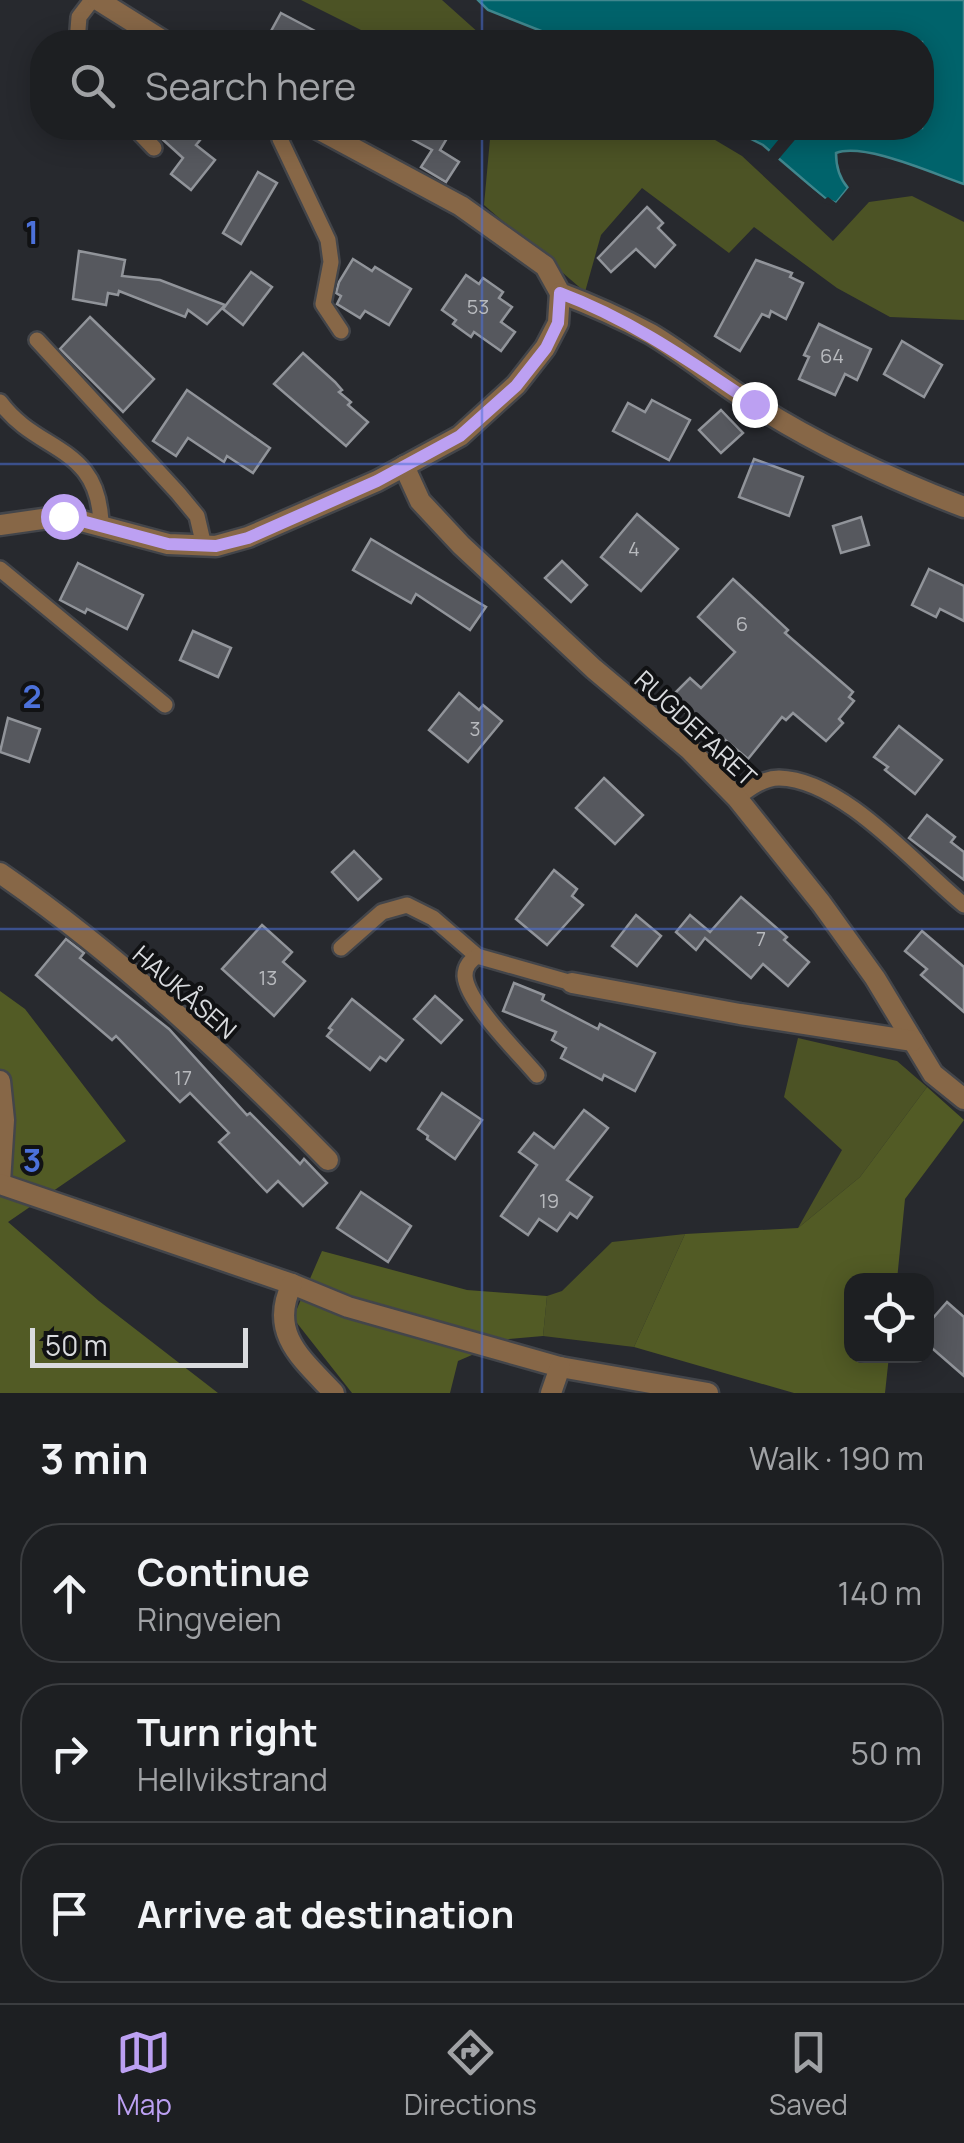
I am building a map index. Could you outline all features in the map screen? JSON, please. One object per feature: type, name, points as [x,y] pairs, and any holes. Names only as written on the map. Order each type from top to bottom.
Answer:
[{"type":"street","points":[[95,0],[145,30]]},
{"type":"street","points":[[0,525],[63,516],[168,544],[216,546],[248,538],[377,481],[460,436],[516,386],[546,348],[558,323],[560,293],[545,266],[461,206],[338,140]]},
{"type":"street","points":[[560,293],[598,306],[653,336],[754,404],[821,441],[896,479],[964,507]]},
{"type":"street","name":"RUGDEFARET","points":[[404,466],[420,501],[488,571],[594,669],[689,749],[737,798],[875,978],[934,1074],[964,1099]]},
{"type":"street","name":"HAUKÅSEN","points":[[0,873],[160,1001],[328,1160]]},
{"type":"street","points":[[572,982],[913,1041]]},
{"type":"street","points":[[0,1082],[4,1120],[0,1183],[348,1307],[560,1368],[708,1393]]},
{"type":"street","points":[[292,1284],[282,1302],[288,1340],[334,1393]]},
{"type":"street","points":[[551,1393],[560,1368]]},
{"type":"lane","points":[[78,30],[78,18],[95,0]]},
{"type":"lane","points":[[146,140],[154,148]]},
{"type":"lane","points":[[280,140],[328,240],[330,262],[323,304],[341,331]]},
{"type":"lane","points":[[38,340],[197,516],[204,546]]},
{"type":"lane","points":[[0,402],[26,427],[68,454],[90,477],[100,496],[101,526]]},
{"type":"lane","points":[[0,569],[164,705]]},
{"type":"lane","points":[[737,798],[764,781],[780,778],[818,788],[855,810],[964,905]]},
{"type":"lane","points":[[341,948],[382,912],[407,905],[433,918],[477,956],[572,982]]},
{"type":"lane","points":[[477,956],[466,967],[473,996],[537,1075]]},
{"type":"green space","points":[[301,0],[442,0],[476,30],[361,30]]},
{"type":"green space","points":[[490,140],[715,140],[742,156],[833,241],[869,202],[912,196],[964,222],[964,320],[890,317],[837,288],[754,227],[729,253],[642,188],[601,235],[585,292],[484,205]]},
{"type":"green space","points":[[0,991],[25,1009],[126,1141],[8,1222],[99,1301],[218,1393],[0,1393]]},
{"type":"green space","points":[[798,1038],[897,1061],[927,1087],[860,1177],[798,1228],[842,1150],[784,1097]]},
{"type":"green space","points":[[927,1087],[964,1120],[905,1199],[898,1273],[844,1273],[844,1363],[888,1363],[885,1393],[794,1393],[634,1347],[685,1234],[798,1228],[860,1177]]},
{"type":"green space","points":[[685,1234],[634,1347],[543,1336],[547,1296],[562,1291],[612,1242]]},
{"type":"green space","points":[[322,1251],[467,1290],[547,1296],[543,1336],[509,1339],[458,1361],[450,1393],[352,1393],[293,1318]]},
{"type":"water","points":[[478,0],[964,0],[964,184],[881,155],[848,151],[836,153],[839,172],[848,188],[836,203],[753,140],[934,140],[934,30],[539,30],[488,10]]},
{"type":"pier","points":[[778,140],[795,140],[777,161],[825,199],[836,203],[850,186],[853,191],[839,207],[823,203],[766,155]]},
{"type":"building","points":[[281,13],[313,30],[272,30]]},
{"type":"building","points":[[163,140],[200,140],[196,145],[215,160],[191,190],[171,174],[183,158]]},
{"type":"building","points":[[413,140],[446,140],[440,150],[459,162],[446,182],[421,167],[432,150]]},
{"type":"building","points":[[258,172],[277,183],[241,244],[223,233]]},
{"type":"building","points":[[647,207],[663,223],[658,228],[675,245],[655,267],[636,249],[611,272],[598,258]]},
{"type":"building","points":[[79,251],[125,260],[122,276],[160,280],[225,305],[207,324],[188,310],[185,317],[119,291],[118,295],[108,293],[106,305],[73,299]]},
{"type":"building","points":[[353,259],[372,271],[375,267],[411,289],[389,325],[365,311],[360,318],[337,304],[341,296],[336,293],[339,282]]},
{"type":"building","points":[[756,260],[792,273],[790,277],[803,283],[786,319],[771,311],[769,317],[762,314],[740,351],[715,336]]},
{"type":"building","points":[[251,272],[272,287],[243,325],[223,309]]},
{"type":"building","points":[[466,275],[479,284],[483,278],[503,292],[499,298],[512,307],[501,322],[515,332],[501,351],[474,332],[471,337],[442,310]]},
{"type":"building","points":[[90,317],[154,379],[123,412],[60,349]]},
{"type":"building","points":[[819,324],[871,349],[857,380],[845,374],[835,395],[799,379],[809,357],[804,355]]},
{"type":"building","points":[[902,341],[942,365],[924,397],[884,374]]},
{"type":"building","points":[[303,353],[335,382],[342,390],[339,392],[351,402],[348,405],[368,422],[346,446],[274,384]]},
{"type":"building","points":[[187,390],[270,448],[253,473],[227,456],[224,462],[188,438],[176,456],[153,441]]},
{"type":"building","points":[[652,400],[690,420],[669,460],[613,431],[628,403],[645,412]]},
{"type":"building","points":[[721,410],[743,433],[721,453],[699,430]]},
{"type":"building","points":[[754,459],[803,477],[789,516],[739,497]]},
{"type":"building","points":[[637,514],[678,549],[641,591],[601,557]]},
{"type":"building","points":[[861,517],[869,545],[841,553],[833,526]]},
{"type":"building","points":[[371,539],[486,607],[470,630],[416,594],[411,603],[353,570]]},
{"type":"building","points":[[562,561],[587,585],[571,602],[545,578]]},
{"type":"building","points":[[78,563],[143,595],[127,629],[60,600]]},
{"type":"building","points":[[929,569],[964,586],[964,621],[940,609],[936,617],[912,605]]},
{"type":"building","points":[[733,579],[788,630],[785,633],[853,692],[849,697],[854,701],[839,719],[843,723],[826,741],[793,713],[786,720],[782,717],[748,759],[701,720],[697,724],[670,698],[690,678],[701,688],[735,652],[698,617]]},
{"type":"building","points":[[193,631],[231,648],[218,677],[180,660]]},
{"type":"building","points":[[459,693],[479,710],[483,705],[502,721],[468,762],[429,730]]},
{"type":"building","points":[[8,718],[40,729],[29,762],[0,752]]},
{"type":"building","points":[[899,726],[942,760],[915,794],[874,757]]},
{"type":"building","points":[[604,778],[643,815],[615,844],[576,808]]},
{"type":"building","points":[[927,815],[955,837],[951,842],[964,852],[964,880],[909,838]]},
{"type":"building","points":[[354,851],[381,879],[358,900],[332,872]]},
{"type":"building","points":[[554,870],[577,889],[572,896],[583,905],[547,945],[516,919]]},
{"type":"building","points":[[741,897],[809,962],[788,986],[763,964],[751,978],[705,938],[696,950],[676,932],[690,915],[710,932]]},
{"type":"building","points":[[636,915],[661,936],[637,966],[612,946]]},
{"type":"building","points":[[262,925],[292,952],[283,962],[305,981],[274,1016],[222,969]]},
{"type":"building","points":[[922,931],[964,967],[964,1012],[921,975],[927,969],[905,951]]},
{"type":"building","points":[[66,939],[84,953],[80,958],[169,1029],[247,1115],[250,1113],[300,1164],[304,1159],[327,1183],[303,1206],[278,1181],[267,1192],[219,1142],[229,1133],[190,1093],[180,1102],[116,1036],[112,1040],[36,975]]},
{"type":"building","points":[[514,983],[544,995],[542,1000],[598,1029],[600,1024],[655,1053],[635,1091],[604,1075],[602,1080],[561,1058],[566,1048],[552,1040],[556,1032],[503,1011]]},
{"type":"building","points":[[435,996],[462,1020],[441,1043],[414,1019]]},
{"type":"building","points":[[352,999],[403,1040],[386,1061],[380,1057],[370,1070],[327,1036]]},
{"type":"building","points":[[442,1093],[482,1120],[455,1159],[418,1129]]},
{"type":"building","points":[[584,1110],[608,1128],[567,1180],[592,1197],[577,1218],[570,1213],[557,1231],[539,1219],[528,1235],[501,1216],[537,1165],[519,1152],[534,1133],[554,1148]]},
{"type":"building","points":[[361,1192],[411,1226],[388,1262],[337,1228]]},
{"type":"building","points":[[947,1302],[964,1317],[964,1376],[934,1350],[934,1317]]},
{"type":"route","points":[[63,516],[168,544],[216,546],[248,538],[377,481],[460,436],[516,386],[546,348],[558,323],[560,293],[598,306],[653,336],[754,404]]}]
